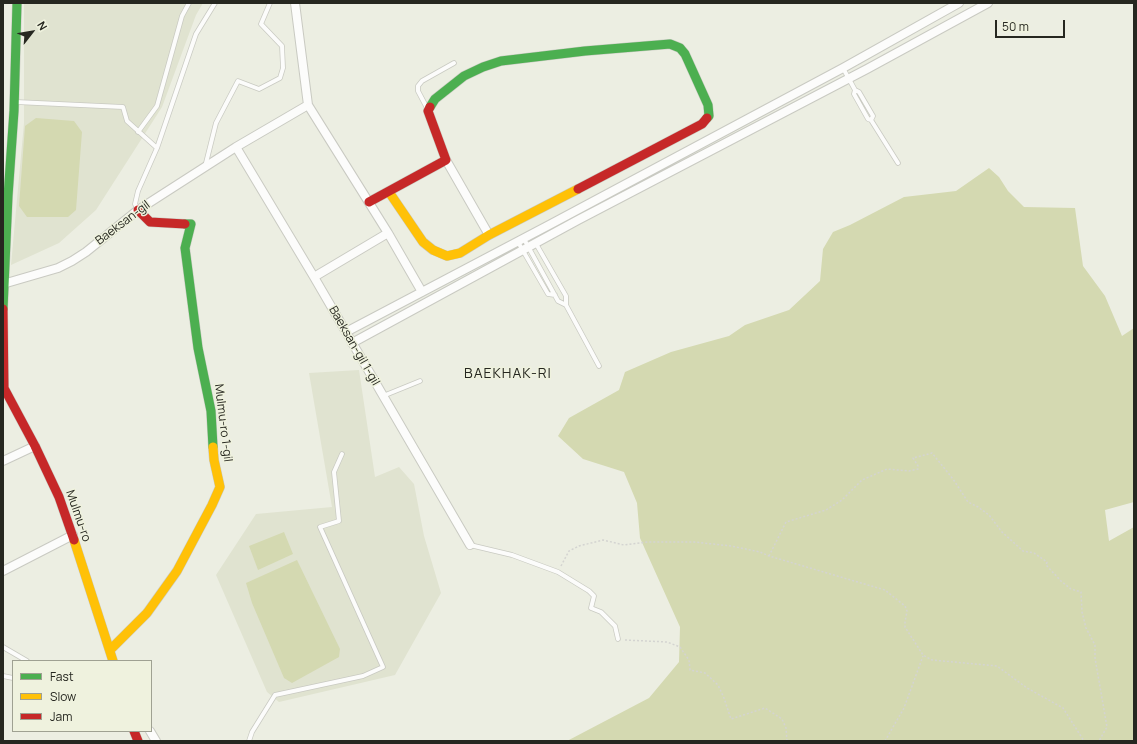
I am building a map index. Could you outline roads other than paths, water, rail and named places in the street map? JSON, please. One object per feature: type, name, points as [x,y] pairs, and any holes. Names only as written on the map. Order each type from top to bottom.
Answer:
[{"type":"street","points":[[3,390],[3,284],[14,102],[17,3]]},
{"type":"street","points":[[295,3],[308,105],[388,233],[422,292]]},
{"type":"street","points":[[346,332],[843,68],[959,3]]},
{"type":"street","points":[[352,343],[529,247],[849,79],[988,3]]},
{"type":"street","points":[[389,192],[423,242],[433,250],[447,256],[460,253],[489,235],[702,124],[708,116],[708,105],[685,54],[680,48],[670,44],[585,51],[501,61],[483,67],[464,76],[435,100],[428,110],[446,160],[489,235]]},
{"type":"street","name":"Baeksan-gil","points":[[3,284],[68,264],[86,252],[138,210],[236,147],[308,105]]},
{"type":"street","name":"Baeksan-gil 1-gil","points":[[236,147],[314,277],[470,545]]},
{"type":"street","points":[[369,202],[446,160]]},
{"type":"street","name":"Mulmu-ro 1-gil","points":[[110,650],[147,614],[177,571],[220,487],[214,460],[211,411],[198,348],[185,248],[191,224],[150,222],[138,210]]},
{"type":"street","points":[[314,277],[388,233]]},
{"type":"street","name":"Mulmu-ro","points":[[3,390],[35,446],[59,497],[73,535],[113,660]]},
{"type":"street","points":[[3,461],[35,446]]},
{"type":"street","points":[[3,571],[73,535]]},
{"type":"street","points":[[151,732],[156,741]]},
{"type":"lane","points":[[138,132],[157,106],[182,16],[189,3]]},
{"type":"lane","points":[[138,210],[135,204],[138,191],[157,148],[196,34],[215,3]]},
{"type":"lane","points":[[205,167],[216,123],[238,81],[259,89],[280,78],[283,68],[282,46],[261,24],[270,3]]},
{"type":"lane","points":[[428,110],[418,91],[418,86],[422,81],[454,63]]},
{"type":"lane","points":[[843,68],[855,90],[854,94],[868,119],[872,120],[898,163]]},
{"type":"lane","points":[[14,102],[123,108],[127,121],[157,148]]},
{"type":"lane","points":[[524,238],[548,294],[555,295],[558,301],[566,304]]},
{"type":"lane","points":[[524,238],[529,247],[566,296],[566,304],[599,366]]},
{"type":"lane","points":[[383,396],[420,381]]},
{"type":"lane","points":[[249,741],[252,732],[276,695],[363,676],[383,667],[320,527],[339,522],[334,472],[342,454]]},
{"type":"lane","points":[[470,545],[512,555],[558,572],[589,591],[594,596],[591,608],[601,612],[615,626],[618,639]]},
{"type":"lane","points":[[3,647],[25,660]]},
{"type":"district","name":"BAEKHAK-RI","points":[[508,374]]}]
